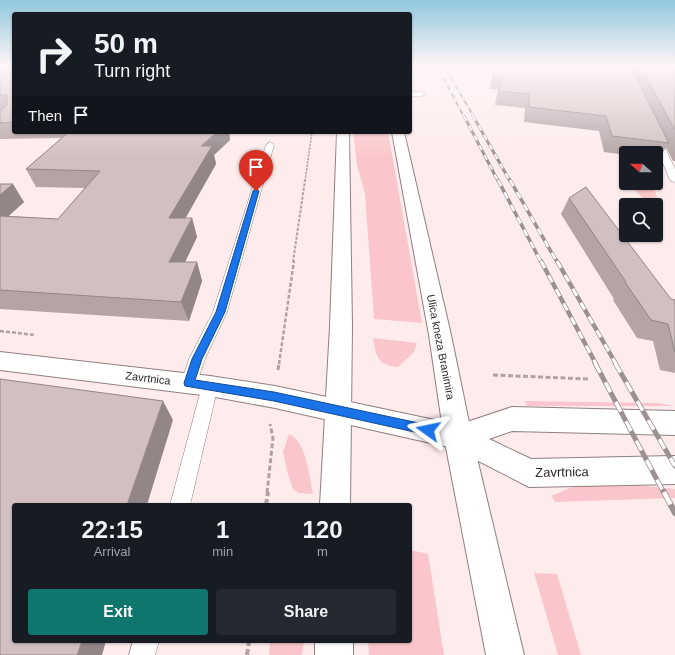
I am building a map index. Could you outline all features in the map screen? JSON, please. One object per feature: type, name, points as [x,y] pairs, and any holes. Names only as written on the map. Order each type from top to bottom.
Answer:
[{"type":"main road","points":[[335,503],[341,326],[343,134]]},
{"type":"main road","name":"Ulica kneza Branimira","points":[[398,134],[440,335],[458,437],[505,655]]},
{"type":"main road","name":"Zavrtnica","points":[[0,361],[200,384],[274,396],[458,437],[529,473],[675,470]]},
{"type":"main road","points":[[458,437],[512,419],[675,423]]},
{"type":"main road","points":[[334,643],[334,655]]},
{"type":"lane","points":[[651,127],[675,180]]},
{"type":"lane","points":[[180,503],[200,384],[197,359],[220,312],[270,145]]},
{"type":"lane","points":[[142,655],[145,643]]},
{"type":"path","points":[[280,353],[312,134]]},
{"type":"path","points":[[0,331],[35,335]]},
{"type":"path","points":[[493,375],[588,379]]},
{"type":"path","points":[[266,503],[273,438],[270,421]]},
{"type":"path","points":[[247,655],[249,643]]},
{"type":"shaded area","points":[[353,134],[388,134],[422,323],[374,319],[365,194],[357,165]]},
{"type":"shaded area","points":[[635,190],[654,190],[657,198],[642,198]]},
{"type":"shaded area","points":[[373,338],[417,343],[414,352],[398,367],[382,362],[375,350]]},
{"type":"shaded area","points":[[525,401],[657,403],[674,406],[527,406]]},
{"type":"shaded area","points":[[289,434],[300,444],[306,460],[313,494],[299,493],[293,489],[283,452]]},
{"type":"shaded area","points":[[619,483],[675,489],[675,498],[555,502],[551,496],[575,486]]},
{"type":"shaded area","points":[[412,550],[428,554],[444,655],[369,655],[368,643],[412,643]]},
{"type":"shaded area","points":[[534,573],[557,574],[581,655],[558,655]]},
{"type":"shaded area","points":[[270,643],[304,643],[302,655],[269,655]]},
{"type":"building","points":[[7,97],[12,97],[12,122],[0,123],[0,111],[7,105]]},
{"type":"building","points":[[529,97],[645,97],[669,143],[612,136],[606,116],[529,107]]},
{"type":"building","points":[[657,97],[675,97],[675,130]]},
{"type":"building","points":[[67,134],[215,134],[201,146],[212,146],[169,218],[192,218],[169,262],[197,262],[181,302],[0,290],[0,216],[58,219],[100,171],[26,169]]},
{"type":"building","points":[[0,184],[13,184],[0,195]]},
{"type":"building","points":[[586,187],[619,230],[619,242],[628,242],[671,299],[675,300],[675,352],[668,324],[651,320],[569,198]]},
{"type":"building","points":[[0,379],[163,401],[128,503],[12,503],[12,643],[81,643],[77,655],[0,655]]},
{"type":"railway","points":[[453,97],[464,117]]},
{"type":"railway","points":[[462,97],[474,117]]},
{"type":"railway","points":[[464,116],[498,181]]},
{"type":"railway","points":[[473,116],[510,181]]},
{"type":"railway","points":[[498,180],[541,262]]},
{"type":"railway","points":[[510,180],[557,262]]},
{"type":"railway","points":[[541,261],[596,364]]},
{"type":"railway","points":[[557,261],[616,364]]},
{"type":"railway","points":[[595,363],[664,493]]},
{"type":"railway","points":[[615,363],[675,466]]},
{"type":"railway","points":[[664,492],[675,513]]},
{"type":"route","points":[[256,191],[220,312],[197,359],[189,383],[274,396],[428,430]]}]
